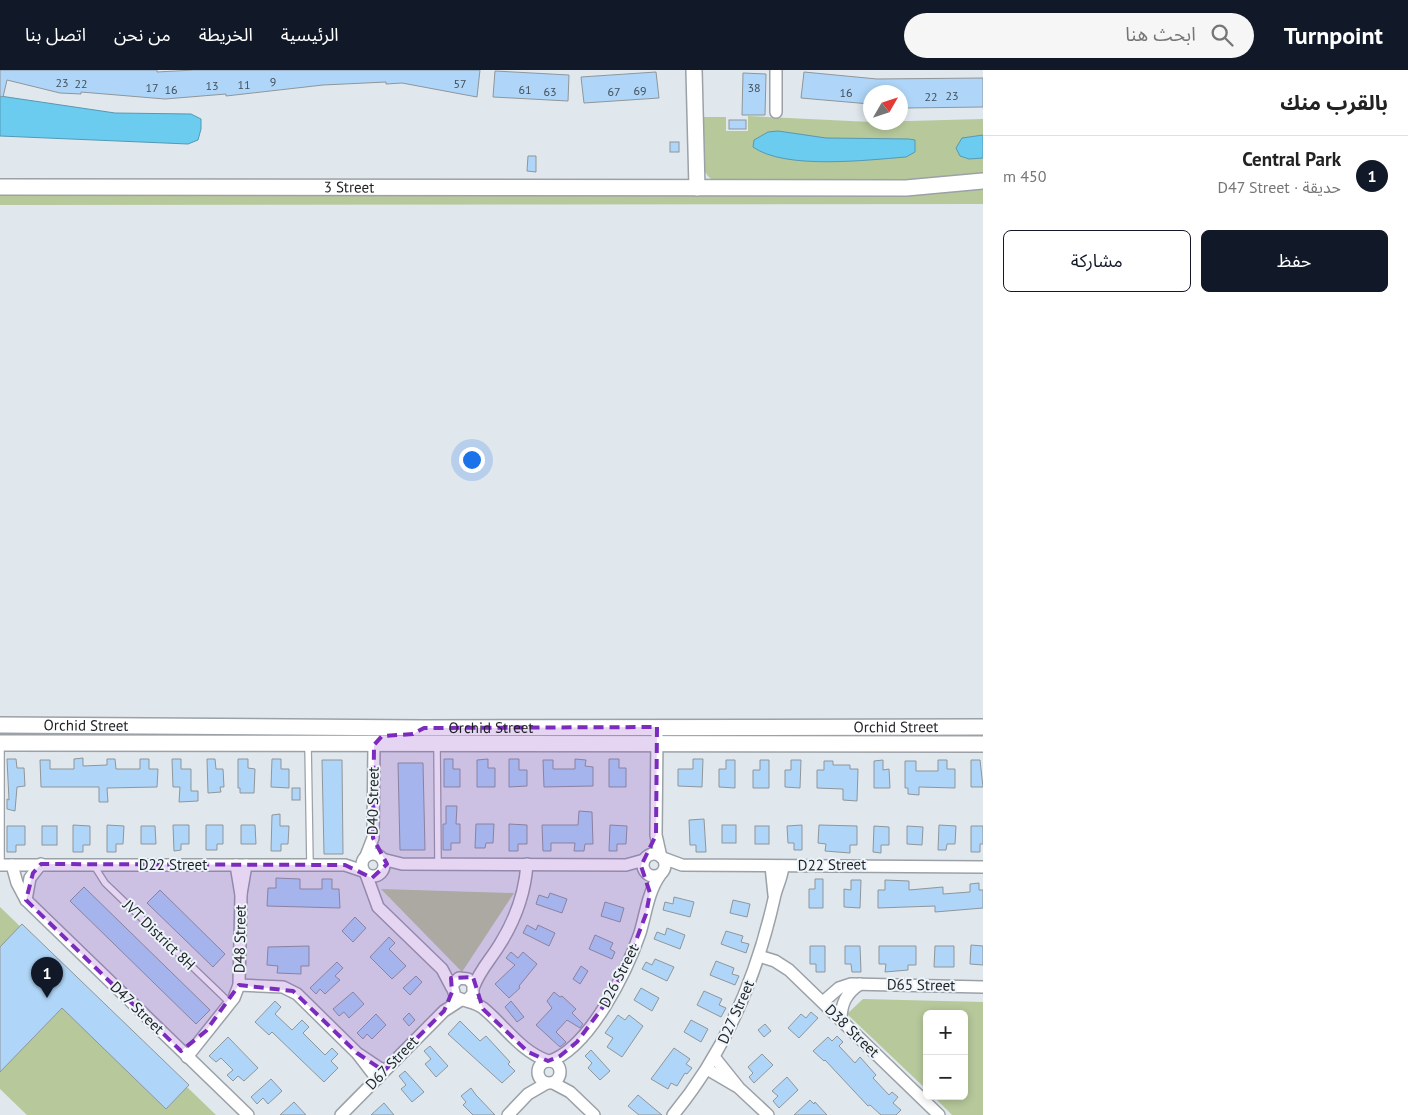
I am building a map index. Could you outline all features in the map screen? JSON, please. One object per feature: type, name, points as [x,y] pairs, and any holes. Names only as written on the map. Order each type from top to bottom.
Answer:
[{"type":"street","points":[[776,70],[776,112]]},
{"type":"street","points":[[691,73],[697,188]]},
{"type":"street","name":"3 Street","points":[[0,187],[906,188],[983,181]]},
{"type":"street","name":"Orchid Street","points":[[0,725],[424,728],[983,726]]},
{"type":"street","points":[[626,865],[653,877],[661,874],[666,864],[656,835],[656,727]]},
{"type":"street","points":[[374,745],[385,735],[413,734],[424,728]]},
{"type":"street","name":"Orchid Street","points":[[0,743],[374,745],[983,744]]},
{"type":"street","name":"D40 Street","points":[[365,857],[373,838],[374,745]]},
{"type":"street","points":[[646,873],[643,866],[656,835]]},
{"type":"street","points":[[373,838],[375,867],[372,889],[375,901],[382,911],[442,969],[452,990],[464,1000],[483,1009],[528,1052],[557,1063],[570,1092]]},
{"type":"street","name":"D22 Street","points":[[4,865],[345,865],[375,867],[373,853],[345,865]]},
{"type":"street","points":[[375,867],[402,864],[626,865],[656,854],[662,857]]},
{"type":"street","name":"D22 Street","points":[[662,857],[682,865],[983,867]]},
{"type":"street","points":[[26,900],[30,878],[40,864]]},
{"type":"street","points":[[464,1000],[472,996],[483,967],[500,945],[517,912],[524,888],[527,864]]},
{"type":"street","name":"D47 Street","points":[[4,865],[26,900],[248,1115]]},
{"type":"street","name":"D48 Street","points":[[184,1054],[230,1003],[239,986],[241,865]]},
{"type":"street","name":"D22 Street","points":[[661,874],[682,865]]},
{"type":"street","name":"D27 Street","points":[[673,1115],[715,1058],[740,1009],[766,935],[774,896],[777,866]]},
{"type":"street","name":"D26 Street","points":[[646,873],[650,893]]},
{"type":"street","name":"D26 Street","points":[[561,1071],[569,1050],[598,1016],[618,984],[640,932],[650,893],[661,874]]},
{"type":"street","name":"D38 Street","points":[[759,956],[783,965],[939,1115]]},
{"type":"street","points":[[452,990],[455,981],[483,967]]},
{"type":"street","points":[[442,969],[470,980],[483,1009]]},
{"type":"street","points":[[841,1020],[844,1002],[850,992],[860,984]]},
{"type":"street","name":"D65 Street","points":[[822,1002],[842,986],[860,984],[983,987]]},
{"type":"street","points":[[239,986],[278,987],[293,991],[380,1075]]},
{"type":"street","name":"D67 Street","points":[[444,1011],[452,990]]},
{"type":"street","name":"D67 Street","points":[[342,1115],[444,1011],[464,1000]]},
{"type":"street","name":"D26 Street","points":[[549,1061],[569,1050]]},
{"type":"street","points":[[528,1052],[538,1073],[550,1083],[570,1092],[594,1115]]},
{"type":"street","points":[[715,1058],[739,1088],[768,1115]]},
{"type":"street","points":[[508,1115],[528,1094],[541,1064],[549,1061]]},
{"type":"street","points":[[707,1069],[739,1088]]},
{"type":"street","points":[[528,1094],[557,1080],[561,1071]]},
{"type":"lane","points":[[0,743],[4,865]]},
{"type":"lane","points":[[308,744],[310,865]]},
{"type":"lane","points":[[437,744],[438,864]]},
{"type":"lane","name":"JVT District 8H","points":[[93,864],[105,883],[230,1003]]},
{"type":"highlighted area","points":[[657,727],[656,835],[641,866],[650,893],[646,914],[626,967],[608,1000],[577,1042],[560,1056],[548,1061],[528,1052],[483,1009],[473,977],[451,978],[452,992],[444,1011],[384,1071],[357,1053],[293,991],[239,985],[206,1031],[181,1051],[26,900],[33,873],[41,864],[345,865],[372,878],[387,864],[373,838],[374,745],[382,736],[413,734],[424,728]]},
{"type":"green space","points":[[748,116],[863,122],[863,130],[908,130],[908,121],[983,119],[983,175],[920,181],[715,181],[709,177],[702,162],[702,117],[726,117],[726,131],[748,131]]},
{"type":"green space","points":[[0,187],[983,188],[983,204],[0,205]]},
{"type":"green space","points":[[381,889],[514,893],[462,972]]},
{"type":"green space","points":[[0,907],[216,1115],[27,1115],[0,1089]]},
{"type":"green space","points":[[863,999],[983,1002],[983,1115],[952,1115],[937,1100],[968,1100],[968,1010],[923,1010],[923,1086],[847,1014]]},
{"type":"water","points":[[0,96],[115,113],[191,114],[201,119],[201,129],[198,140],[188,144],[0,136]]},
{"type":"water","points":[[778,131],[826,138],[909,139],[915,140],[915,152],[906,157],[827,162],[785,159],[767,154],[753,147],[754,140],[768,132]]},
{"type":"water","points":[[983,135],[983,158],[969,159],[960,156],[956,148],[962,138]]},
{"type":"building","points":[[0,70],[157,70],[157,72],[194,70],[480,70],[477,97],[402,83],[386,84],[386,82],[323,85],[226,96],[226,94],[165,99],[81,92],[81,94],[60,93],[7,80],[3,97],[0,96]]},
{"type":"building","points":[[495,71],[569,75],[568,101],[493,97]]},
{"type":"building","points":[[656,72],[659,98],[584,103],[581,77]]},
{"type":"building","points":[[804,72],[877,79],[983,78],[983,107],[908,108],[908,85],[863,85],[863,103],[801,98]]},
{"type":"building","points":[[743,73],[766,74],[765,115],[742,115]]},
{"type":"building","points":[[729,120],[746,120],[746,129],[729,129]]},
{"type":"building","points":[[670,142],[679,142],[679,152],[670,152]]},
{"type":"building","points":[[528,156],[536,156],[536,172],[527,171]]},
{"type":"building","points":[[83,758],[83,766],[107,765],[107,759],[115,759],[116,769],[140,769],[140,759],[149,759],[149,769],[158,769],[157,787],[107,788],[108,802],[99,802],[99,787],[41,787],[40,760],[50,760],[50,769],[74,769],[74,759]]},
{"type":"building","points":[[7,759],[16,759],[17,768],[24,768],[25,786],[17,787],[15,811],[7,809],[7,799],[9,800]]},
{"type":"building","points":[[172,759],[181,759],[181,769],[191,769],[191,791],[198,791],[198,801],[179,802],[180,787],[173,787]]},
{"type":"building","points":[[207,759],[215,759],[216,769],[223,769],[224,787],[220,787],[221,792],[208,793]]},
{"type":"building","points":[[238,759],[248,759],[248,768],[255,769],[254,793],[240,793],[240,788],[238,788]]},
{"type":"building","points":[[272,759],[281,759],[281,769],[289,769],[289,788],[271,787]]},
{"type":"building","points":[[444,759],[453,759],[453,769],[460,769],[460,787],[444,787]]},
{"type":"building","points":[[488,759],[488,768],[495,768],[495,787],[477,787],[477,760]]},
{"type":"building","points":[[509,759],[519,759],[519,770],[527,770],[527,786],[509,787]]},
{"type":"building","points":[[575,759],[586,760],[585,766],[593,767],[593,786],[544,787],[543,760],[553,760],[553,769],[575,769]]},
{"type":"building","points":[[609,759],[619,759],[619,768],[626,768],[626,787],[609,787]]},
{"type":"building","points":[[693,759],[703,759],[702,787],[678,786],[678,769],[693,769]]},
{"type":"building","points":[[322,760],[342,760],[343,854],[324,854]]},
{"type":"building","points":[[726,760],[735,760],[735,788],[719,787],[719,769],[726,769]]},
{"type":"building","points":[[760,760],[769,760],[769,788],[753,788],[753,770],[760,770]]},
{"type":"building","points":[[791,760],[801,760],[800,788],[785,787],[785,770],[791,770]]},
{"type":"building","points":[[883,760],[883,770],[889,769],[890,788],[874,788],[874,761]]},
{"type":"building","points":[[938,760],[947,760],[947,769],[955,769],[955,788],[919,787],[919,795],[908,794],[908,788],[905,788],[905,761],[916,761],[916,771],[938,771]]},
{"type":"building","points":[[971,760],[980,760],[983,787],[971,787]]},
{"type":"building","points":[[824,761],[833,761],[833,765],[850,765],[850,769],[858,769],[857,801],[843,800],[843,789],[817,788],[817,770],[824,770]]},
{"type":"building","points":[[398,763],[423,763],[425,850],[400,850]]},
{"type":"building","points":[[292,788],[300,788],[300,800],[292,800]]},
{"type":"building","points":[[446,806],[457,806],[456,824],[460,824],[460,843],[451,843],[451,850],[443,850],[443,824],[446,824]]},
{"type":"building","points":[[579,811],[592,812],[593,844],[585,844],[584,851],[574,851],[575,843],[551,843],[551,851],[543,851],[542,825],[578,825]]},
{"type":"building","points":[[280,814],[280,826],[289,826],[288,844],[281,844],[281,851],[271,851],[272,815]]},
{"type":"building","points":[[704,819],[706,852],[696,852],[696,845],[690,845],[689,820]]},
{"type":"building","points":[[476,824],[494,824],[493,843],[486,843],[485,848],[475,848]]},
{"type":"building","points":[[509,824],[527,825],[527,844],[518,844],[518,851],[509,851]]},
{"type":"building","points":[[73,825],[90,826],[90,845],[83,845],[83,852],[73,852]]},
{"type":"building","points":[[107,825],[124,826],[123,844],[116,844],[116,852],[107,852]]},
{"type":"building","points":[[173,825],[189,825],[189,844],[181,844],[181,850],[174,851]]},
{"type":"building","points":[[206,825],[223,825],[223,844],[217,844],[217,850],[206,850]]},
{"type":"building","points":[[241,825],[255,825],[256,844],[241,844]]},
{"type":"building","points":[[610,825],[627,826],[626,844],[617,844],[617,851],[609,851]]},
{"type":"building","points":[[722,825],[736,825],[736,843],[722,843]]},
{"type":"building","points":[[802,825],[802,850],[794,850],[794,843],[788,843],[787,826]]},
{"type":"building","points":[[819,825],[857,826],[857,845],[850,845],[850,853],[825,851],[826,844],[818,843]]},
{"type":"building","points":[[939,825],[956,826],[955,844],[947,844],[946,850],[938,850]]},
{"type":"building","points":[[7,826],[25,826],[25,845],[16,845],[16,852],[7,852]]},
{"type":"building","points":[[42,826],[57,826],[57,845],[42,845]]},
{"type":"building","points":[[141,826],[155,826],[156,844],[141,844]]},
{"type":"building","points":[[755,826],[769,826],[769,844],[755,844]]},
{"type":"building","points":[[874,826],[889,827],[889,845],[881,845],[881,853],[873,852]]},
{"type":"building","points":[[907,826],[923,827],[922,845],[907,844]]},
{"type":"building","points":[[971,826],[983,826],[983,844],[980,844],[980,852],[971,852]]},
{"type":"building","points":[[276,878],[300,879],[300,889],[322,889],[322,879],[332,879],[332,889],[339,889],[340,908],[267,906],[268,888],[276,888]]},
{"type":"building","points":[[815,879],[823,879],[823,908],[809,908],[809,889],[815,889]]},
{"type":"building","points":[[851,880],[861,880],[860,908],[844,907],[844,889],[851,890]]},
{"type":"building","points":[[885,880],[909,881],[909,890],[943,887],[943,894],[970,892],[970,884],[979,883],[979,890],[983,890],[983,908],[935,912],[935,906],[878,908],[878,890],[885,890]]},
{"type":"building","points":[[84,887],[210,1010],[196,1024],[70,901]]},
{"type":"building","points":[[160,890],[225,954],[213,967],[147,903]]},
{"type":"building","points":[[550,893],[567,899],[562,913],[536,904],[539,895],[548,898]]},
{"type":"building","points":[[674,897],[694,902],[690,917],[663,910],[665,902],[673,904]]},
{"type":"building","points":[[733,900],[750,904],[747,917],[730,913]]},
{"type":"building","points":[[605,902],[624,908],[620,922],[601,916]]},
{"type":"building","points":[[355,917],[366,928],[353,942],[342,931]]},
{"type":"building","points":[[22,924],[189,1085],[166,1109],[62,1008],[0,1072],[0,947]]},
{"type":"building","points":[[527,925],[536,930],[538,925],[555,933],[549,946],[523,933]]},
{"type":"building","points":[[667,928],[685,935],[680,949],[654,939],[657,932],[665,935]]},
{"type":"building","points":[[726,931],[743,936],[741,942],[749,944],[746,953],[721,944]]},
{"type":"building","points":[[595,935],[613,943],[610,949],[615,952],[612,959],[589,949]]},
{"type":"building","points":[[389,937],[395,943],[389,949],[406,966],[392,979],[370,957]]},
{"type":"building","points":[[971,945],[983,946],[983,965],[970,964]]},
{"type":"building","points":[[309,946],[309,966],[301,966],[301,974],[277,973],[278,966],[267,965],[268,947]]},
{"type":"building","points":[[810,946],[825,946],[825,972],[816,972],[816,964],[810,964]]},
{"type":"building","points":[[845,946],[860,946],[861,972],[852,972],[851,964],[845,964]]},
{"type":"building","points":[[879,946],[916,946],[916,965],[908,965],[908,970],[885,972],[886,964],[879,964]]},
{"type":"building","points":[[935,946],[954,946],[954,967],[934,967]]},
{"type":"building","points":[[511,952],[518,958],[523,952],[537,964],[519,986],[520,988],[509,998],[495,984],[515,965],[506,958]]},
{"type":"building","points":[[655,959],[674,967],[667,981],[642,969],[646,962],[652,965]]},
{"type":"building","points":[[716,961],[734,968],[732,974],[739,976],[735,985],[710,975]]},
{"type":"building","points":[[337,962],[343,968],[335,976],[340,980],[325,994],[320,989],[316,994],[310,988]]},
{"type":"building","points":[[581,966],[588,971],[580,984],[573,979]]},
{"type":"building","points":[[416,976],[422,982],[410,995],[403,988]]},
{"type":"building","points":[[641,988],[659,998],[652,1011],[634,1000]]},
{"type":"building","points":[[704,991],[722,999],[719,1005],[726,1008],[721,1017],[697,1005]]},
{"type":"building","points":[[353,992],[364,1004],[349,1018],[344,1012],[339,1016],[333,1009]]},
{"type":"building","points":[[554,992],[560,997],[562,996],[576,1009],[572,1013],[583,1024],[580,1028],[567,1020],[556,1032],[566,1042],[560,1047],[536,1025],[552,1008],[547,1001]]},
{"type":"building","points":[[275,1001],[281,1007],[275,1014],[292,1030],[302,1020],[309,1027],[303,1033],[325,1055],[332,1048],[338,1054],[331,1061],[338,1068],[324,1082],[272,1032],[269,1035],[255,1022]]},
{"type":"building","points":[[511,1001],[524,1017],[517,1022],[505,1007]]},
{"type":"building","points":[[811,1012],[818,1018],[799,1038],[788,1028],[801,1014],[806,1018]]},
{"type":"building","points":[[409,1013],[415,1020],[409,1026],[403,1019]]},
{"type":"building","points":[[376,1014],[386,1025],[372,1039],[367,1034],[363,1039],[357,1033]]},
{"type":"building","points":[[618,1015],[625,1020],[629,1015],[643,1026],[622,1057],[607,1047],[613,1038],[605,1033]]},
{"type":"building","points":[[691,1020],[708,1029],[701,1042],[684,1032]]},
{"type":"building","points":[[460,1021],[480,1041],[486,1036],[510,1062],[508,1064],[515,1071],[502,1083],[448,1034]]},
{"type":"building","points":[[765,1024],[771,1031],[764,1037],[758,1030]]},
{"type":"building","points":[[837,1036],[843,1042],[839,1046],[855,1063],[860,1057],[876,1075],[873,1078],[889,1095],[892,1092],[898,1097],[893,1103],[901,1110],[896,1115],[881,1115],[870,1105],[868,1106],[825,1060],[813,1051],[828,1037],[832,1041]]},
{"type":"building","points":[[228,1037],[258,1068],[244,1081],[238,1076],[233,1081],[227,1075],[233,1070],[221,1058],[216,1062],[209,1056]]},
{"type":"building","points":[[430,1046],[448,1066],[436,1077],[425,1064],[431,1059],[424,1051]]},
{"type":"building","points":[[674,1048],[690,1059],[686,1064],[692,1068],[687,1074],[685,1073],[677,1086],[671,1083],[668,1089],[651,1079]]},
{"type":"building","points":[[591,1050],[610,1071],[600,1080],[588,1068],[592,1063],[585,1056]]},
{"type":"building","points":[[762,1054],[773,1065],[754,1083],[749,1077],[753,1073],[748,1067]]},
{"type":"building","points":[[405,1071],[424,1092],[412,1102],[401,1089],[406,1085],[399,1076]]},
{"type":"building","points":[[787,1077],[798,1090],[779,1108],[773,1101],[778,1096],[772,1091]]},
{"type":"building","points":[[271,1079],[282,1091],[268,1104],[263,1098],[257,1104],[251,1097]]},
{"type":"building","points":[[471,1088],[495,1115],[473,1115],[463,1105],[466,1102],[461,1096]]},
{"type":"building","points":[[638,1095],[662,1115],[639,1115],[628,1106]]},
{"type":"building","points":[[810,1100],[814,1104],[815,1102],[827,1115],[794,1115]]},
{"type":"building","points":[[294,1102],[306,1115],[280,1115]]},
{"type":"building","points":[[384,1103],[394,1115],[371,1115]]},
{"type":"place","name":"Central Park","points":[[47,998]]}]
